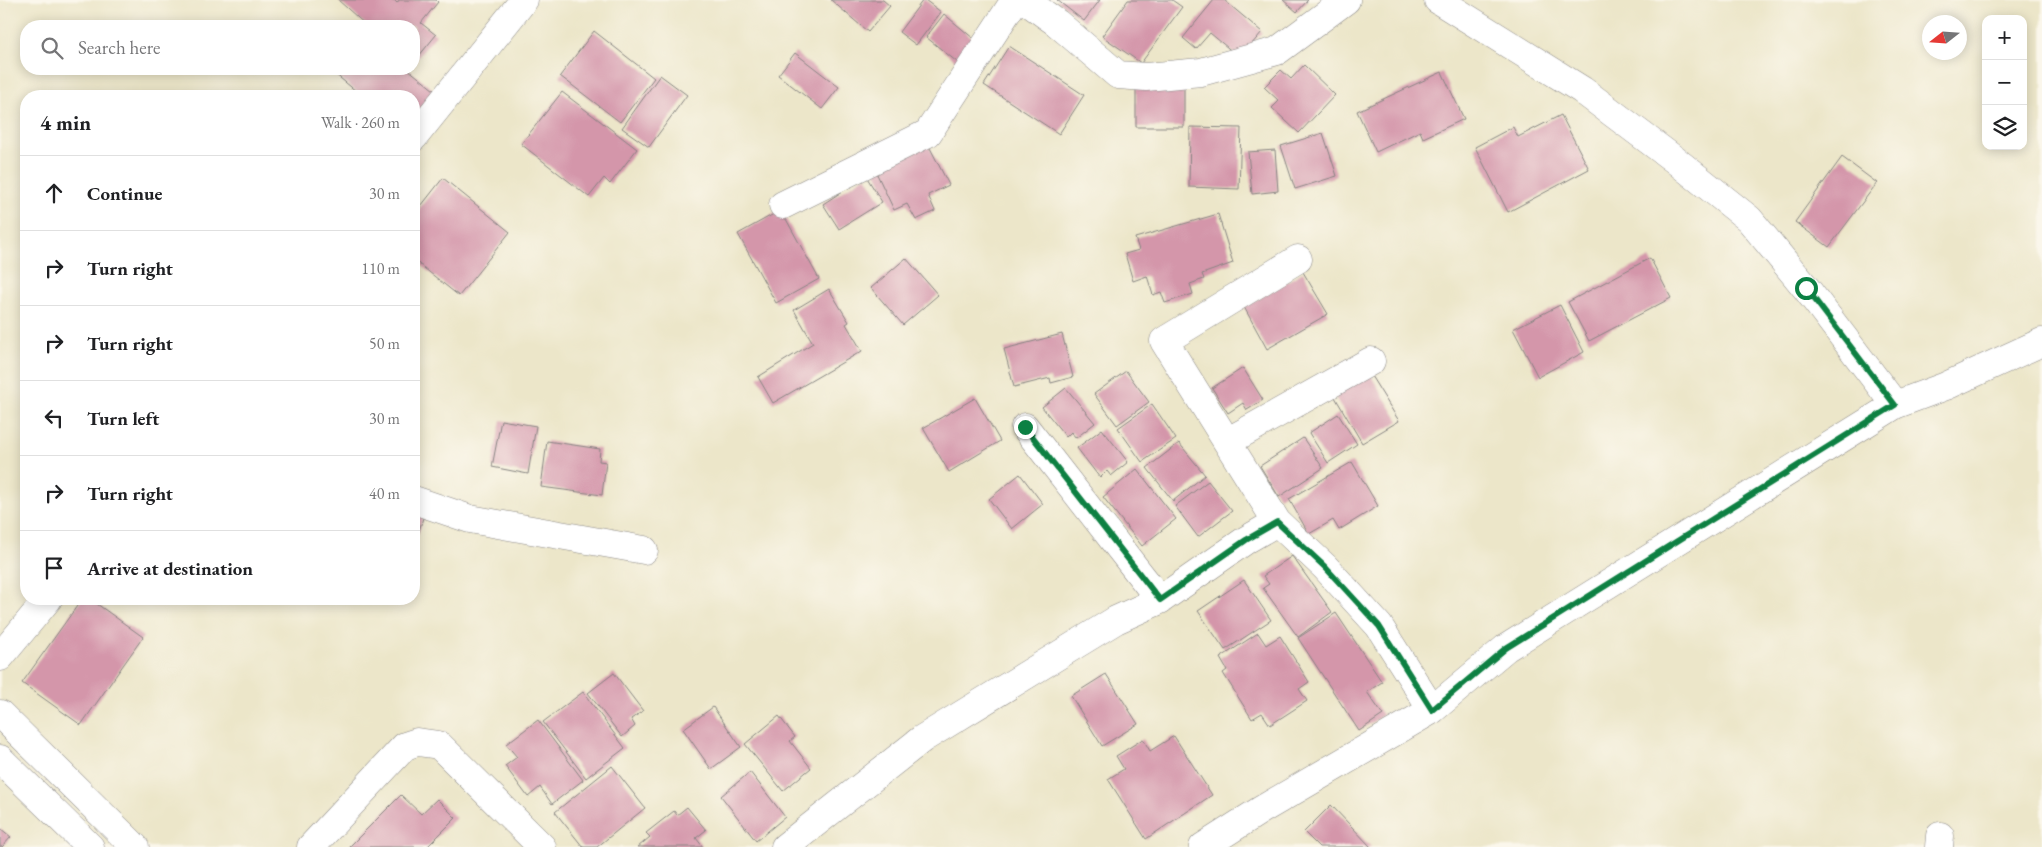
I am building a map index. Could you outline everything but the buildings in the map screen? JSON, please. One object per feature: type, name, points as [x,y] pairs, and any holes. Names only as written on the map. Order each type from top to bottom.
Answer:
[{"type":"street","points":[[420,130],[524,0]]},
{"type":"street","points":[[783,205],[928,133],[1015,0]]},
{"type":"street","points":[[1025,0],[1057,23],[1118,75],[1146,77],[1201,72],[1276,51],[1346,0]]},
{"type":"street","points":[[1438,0],[1582,90],[1749,219],[1806,288],[1895,405]]},
{"type":"street","points":[[1298,259],[1164,341],[1277,522],[1325,567],[1379,626],[1432,710]]},
{"type":"street","points":[[1203,847],[1261,810],[1432,710],[1506,648],[1895,405],[1946,386],[2042,342]]},
{"type":"street","points":[[1227,442],[1371,361]]},
{"type":"street","points":[[1025,427],[1160,600]]},
{"type":"street","points":[[420,502],[470,519],[644,550]]},
{"type":"street","points":[[785,847],[922,738],[1116,620],[1160,600],[1246,540],[1277,522]]},
{"type":"street","points":[[0,657],[43,605]]},
{"type":"street","points":[[0,714],[135,847]]},
{"type":"street","points":[[311,847],[405,746],[417,742],[438,745],[542,847]]},
{"type":"street","points":[[0,759],[90,847]]},
{"type":"route","points":[[1025,427],[1160,600],[1246,540],[1277,522],[1325,567],[1379,626],[1432,710],[1506,648],[1895,405],[1806,288]]}]
